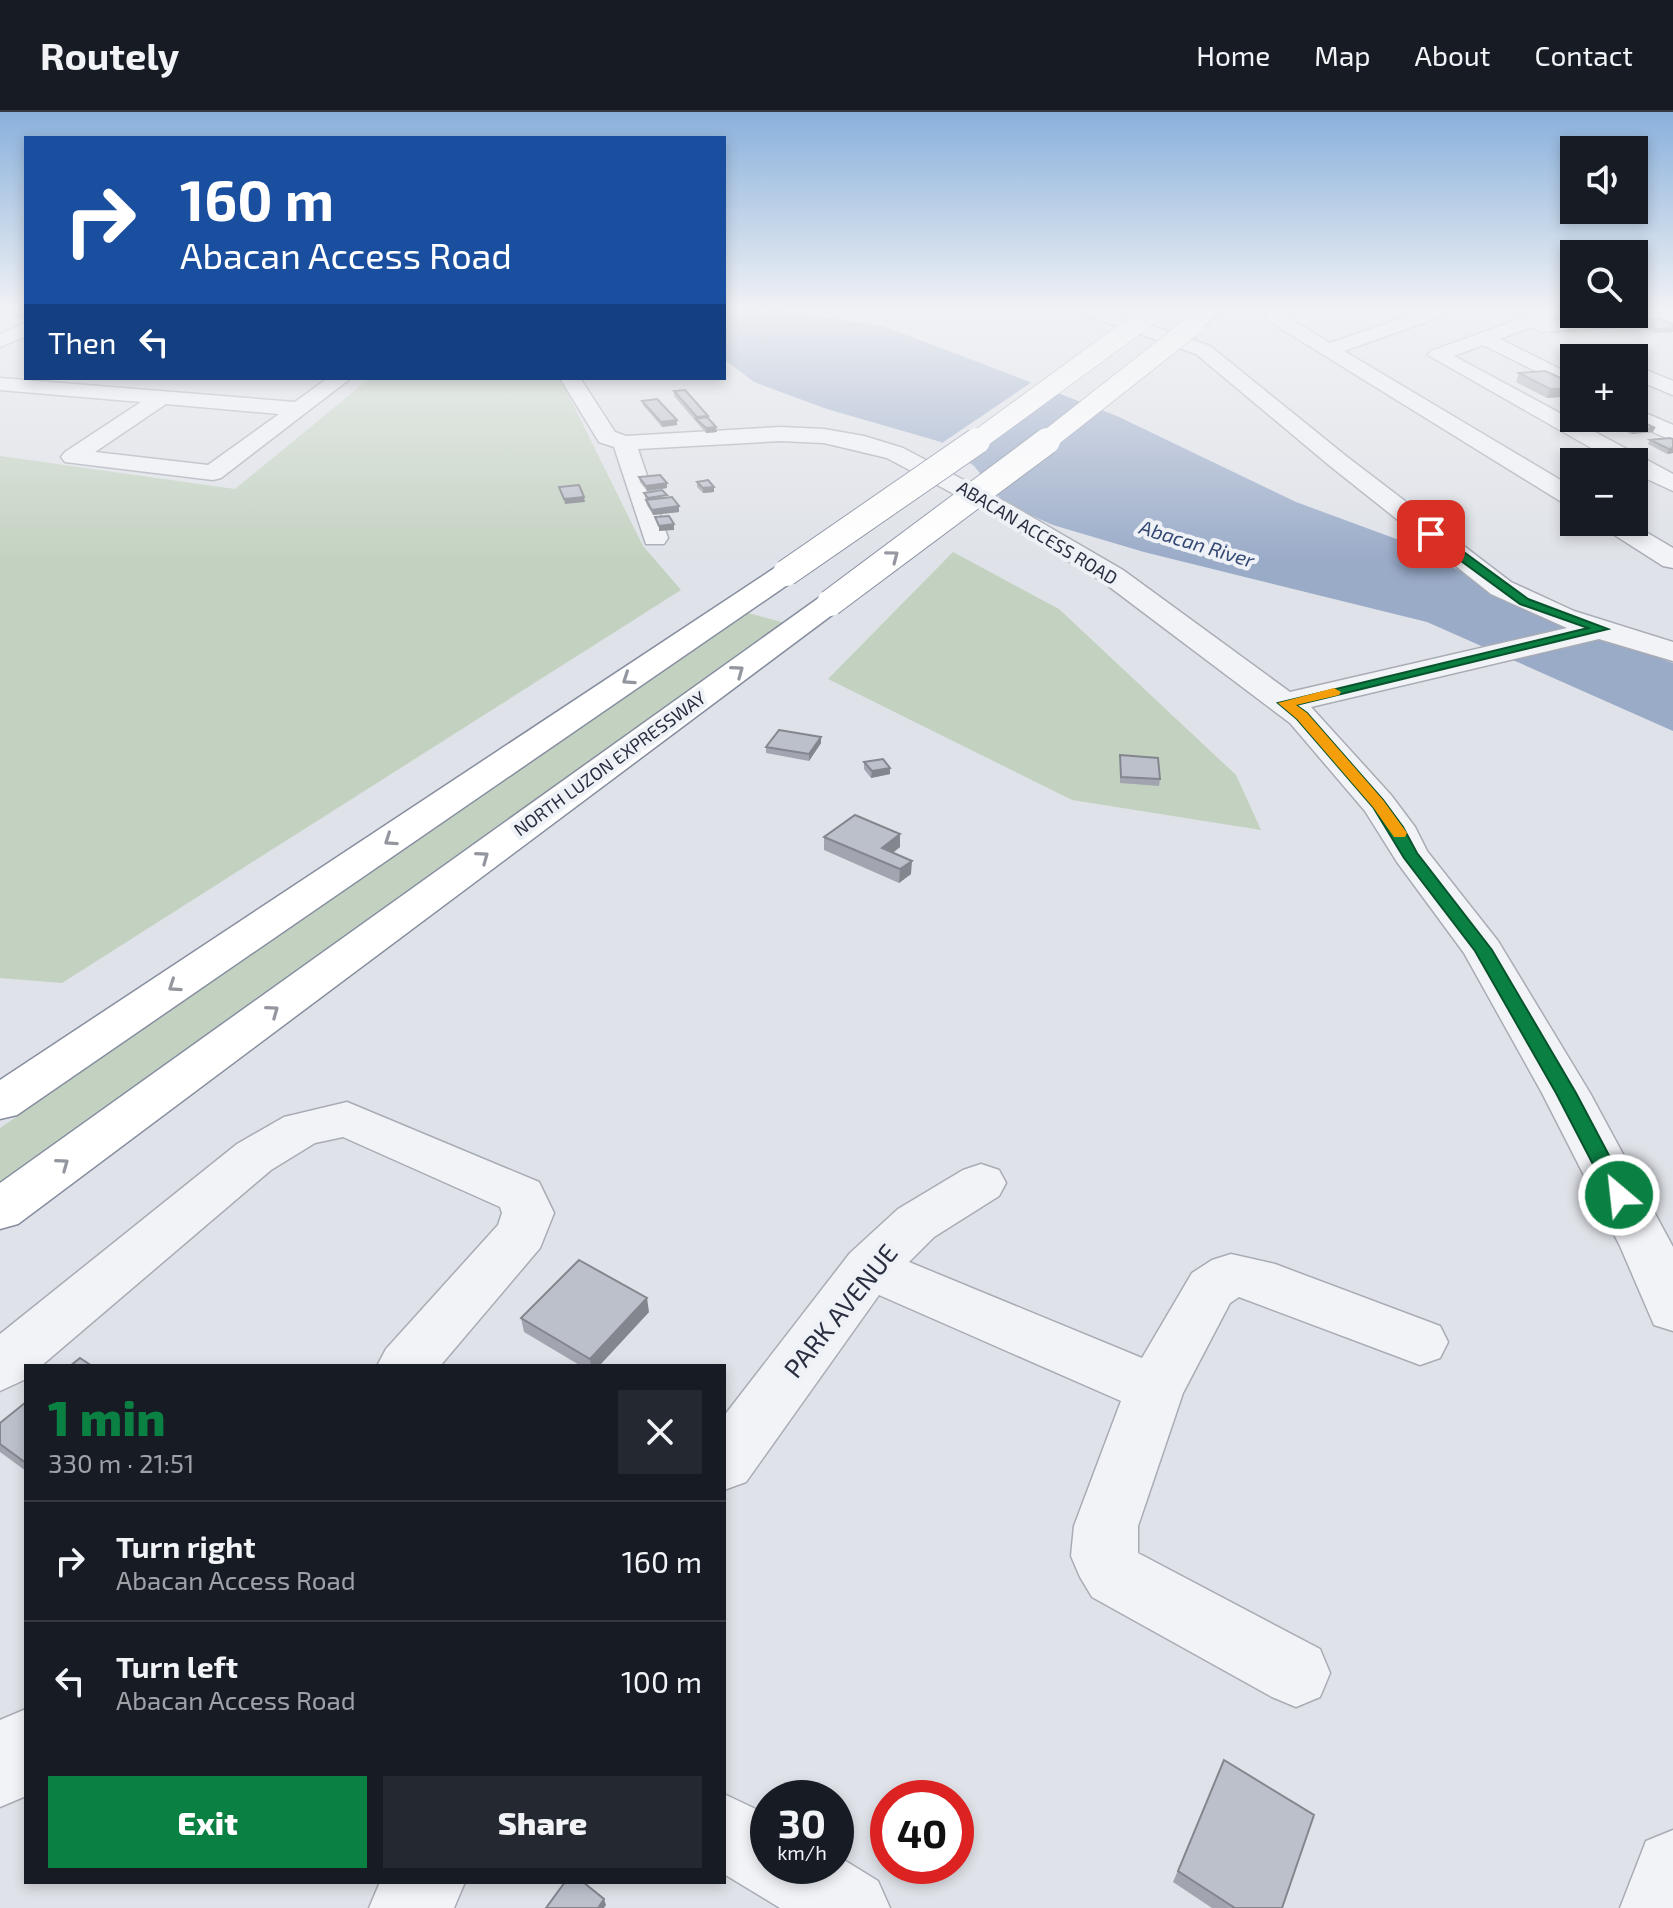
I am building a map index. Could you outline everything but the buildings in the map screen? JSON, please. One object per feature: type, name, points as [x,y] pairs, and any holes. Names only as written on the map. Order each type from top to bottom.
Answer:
[{"type":"highway","points":[[0,1103],[786,573],[1042,394]]},
{"type":"highway","name":"NORTH LUZON EXPRESSWAY","points":[[0,1210],[830,603],[1107,394]]},
{"type":"street","points":[[115,394],[168,405],[300,398],[309,394]]},
{"type":"street","points":[[187,394],[168,405],[131,417],[73,457],[213,473],[274,430],[300,398]]},
{"type":"street","points":[[580,394],[607,437],[624,443],[655,538]]},
{"type":"street","points":[[1256,394],[1501,588],[1537,607],[1597,630],[1673,652]]},
{"type":"street","points":[[1404,394],[1560,490]]},
{"type":"street","points":[[1509,394],[1607,448]]},
{"type":"street","points":[[1648,422],[1673,434]]},
{"type":"street","points":[[242,427],[274,430]]},
{"type":"street","name":"ABACAN ACCESS ROAD","points":[[624,443],[758,435],[824,436],[864,443],[895,453],[1004,511],[1113,576],[1301,700],[1302,716],[1378,803],[1396,827],[1410,854],[1483,950],[1566,1093],[1646,1246],[1673,1309]]},
{"type":"street","points":[[99,438],[243,454]]},
{"type":"street","points":[[1648,476],[1669,495]]},
{"type":"street","points":[[1634,536],[1673,560]]},
{"type":"street","points":[[1301,700],[1597,630]]},
{"type":"street","points":[[0,1367],[254,1157],[301,1129],[347,1119],[521,1195],[528,1213],[521,1234],[408,1364]]},
{"type":"street","name":"PARK AVENUE","points":[[726,1460],[869,1268],[916,1223],[981,1183]]},
{"type":"street","points":[[869,1268],[1155,1389]]},
{"type":"street","points":[[1296,1673],[1115,1575],[1103,1556],[1106,1526],[1155,1389],[1211,1288],[1231,1275],[1256,1279],[1420,1342]]},
{"type":"street","points":[[0,1771],[24,1747]]},
{"type":"street","points":[[726,1832],[750,1847]]},
{"type":"street","points":[[1659,1908],[1673,1868]]},
{"type":"street","points":[[408,1908],[426,1884]]},
{"type":"street","points":[[812,1884],[851,1908]]},
{"type":"green space","points":[[351,394],[568,394],[643,546],[681,590],[62,983],[0,978],[0,456],[235,489]]},
{"type":"green space","points":[[953,552],[1059,609],[1236,775],[1261,830],[1072,800],[828,679]]},
{"type":"green space","points":[[748,613],[785,623],[0,1190],[0,1128]]},
{"type":"water","name":"Abacan River","points":[[786,394],[1060,394],[1117,416],[1296,502],[1410,544],[1547,618],[1673,663],[1673,731],[1427,622],[1144,552],[1053,525],[1005,504],[974,466],[941,442]]},
{"type":"pier","points":[[1015,394],[1052,394],[960,461],[939,445]]},
{"type":"slow traffic","points":[[1334,692],[1285,703],[1302,716],[1378,803],[1399,833]]},
{"type":"route","points":[[1431,534],[1501,588],[1524,601],[1602,629],[1285,703],[1302,716],[1378,803],[1396,827],[1410,854],[1483,950],[1566,1093],[1619,1195]]}]
